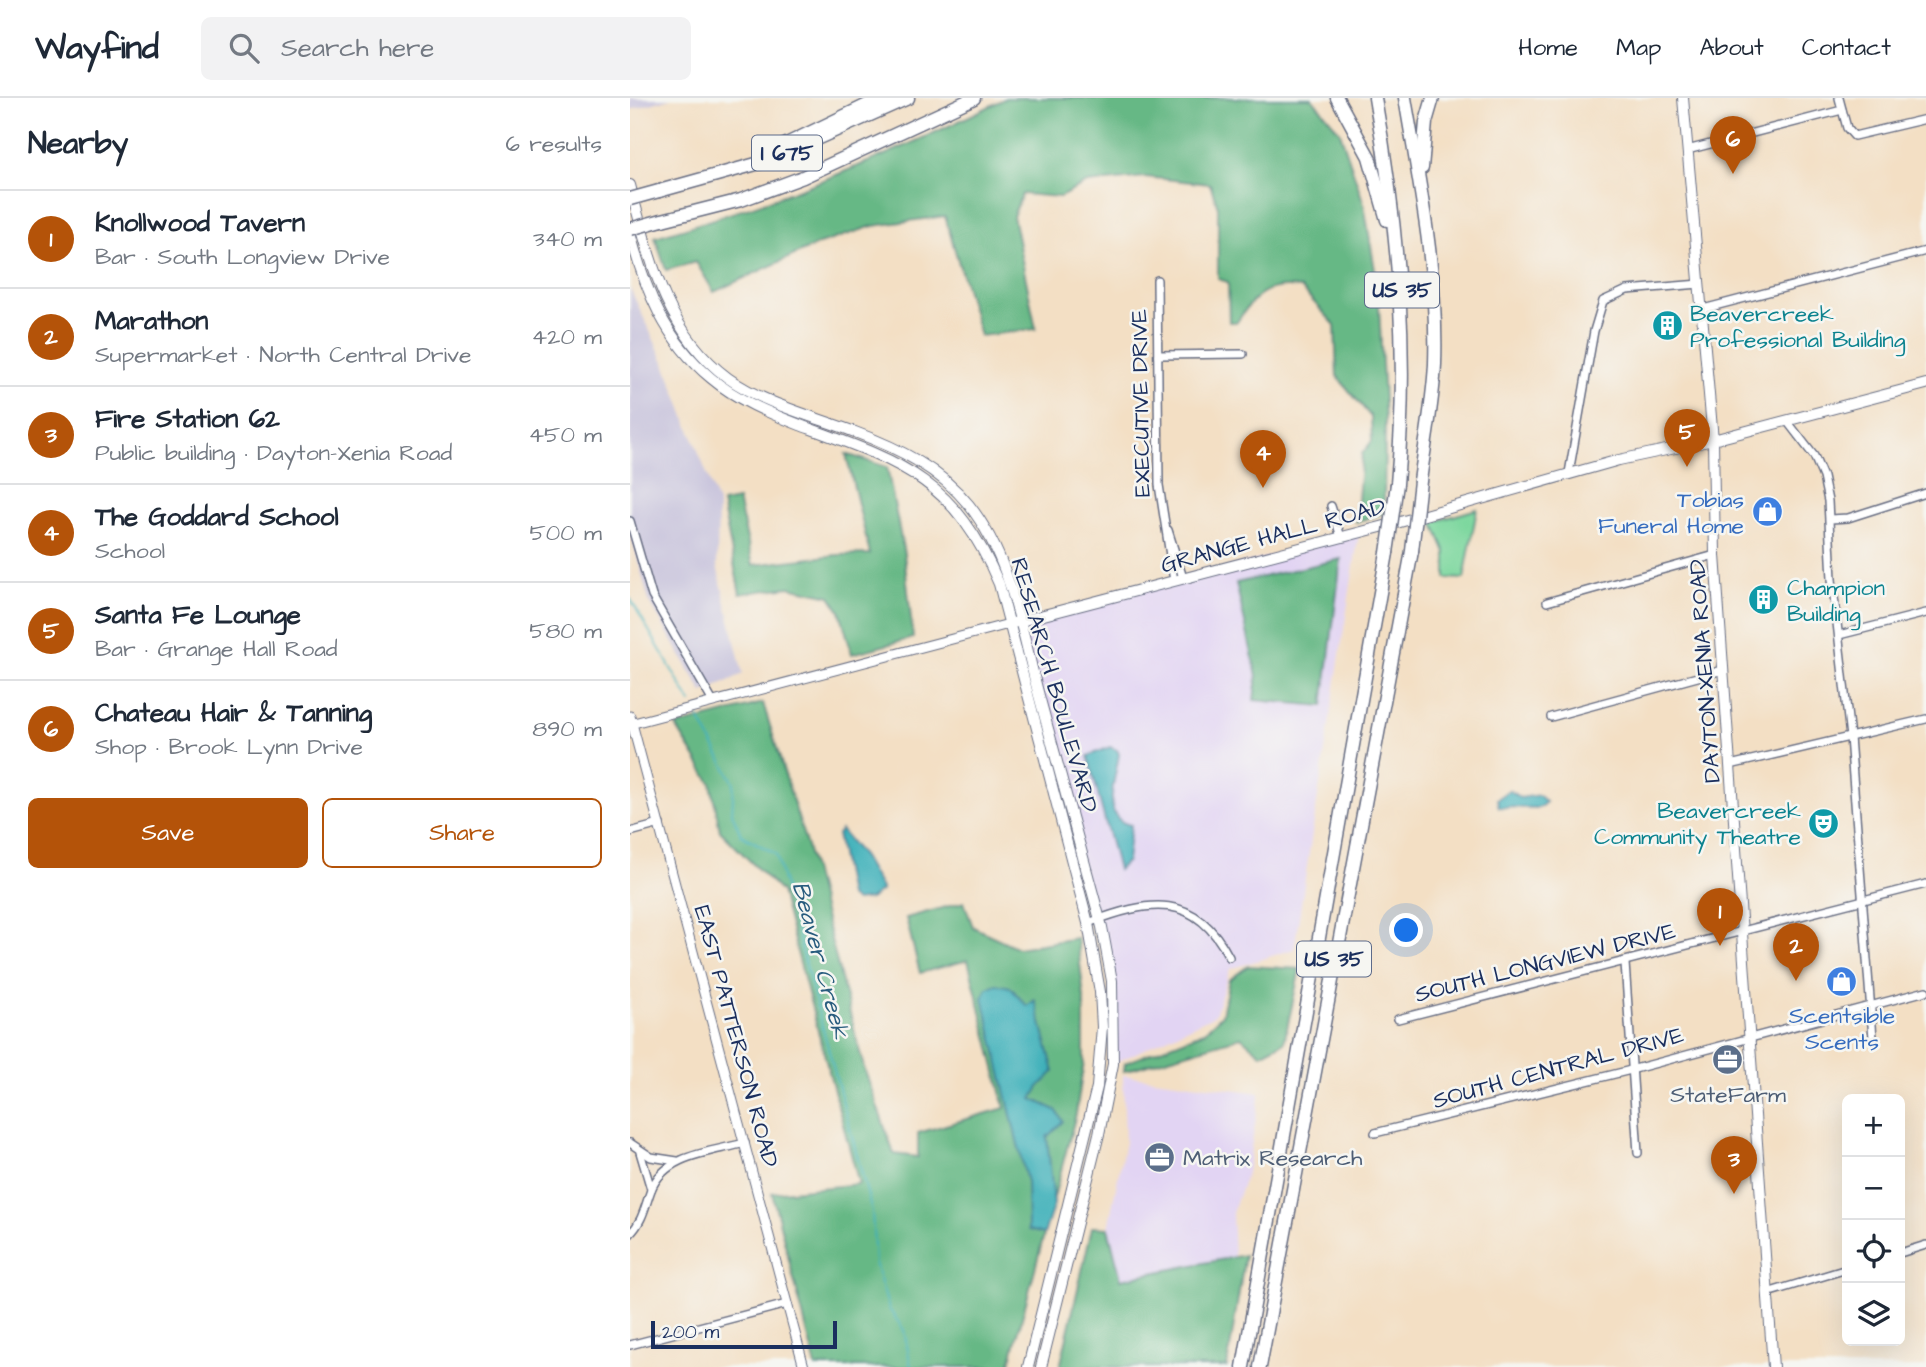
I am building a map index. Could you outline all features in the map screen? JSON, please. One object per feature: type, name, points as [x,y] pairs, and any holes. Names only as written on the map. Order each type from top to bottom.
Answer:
[{"type":"highway","points":[[728,174],[882,98]]},
{"type":"highway","name":"I 675","points":[[630,199],[728,174],[831,135],[908,98]]},
{"type":"highway","name":"I 675","points":[[630,231],[741,200],[803,177],[939,114],[967,98]]},
{"type":"highway","points":[[939,114],[974,98]]},
{"type":"highway","points":[[1337,98],[1369,157],[1386,215],[1397,311],[1401,444]]},
{"type":"highway","name":"US 35","points":[[1243,1367],[1397,484],[1404,372],[1401,279],[1391,190],[1375,98]]},
{"type":"highway","name":"US 35","points":[[1260,1367],[1412,551],[1426,435],[1429,384],[1424,267],[1399,98]]},
{"type":"highway","points":[[1405,98],[1430,248],[1435,366],[1426,435]]},
{"type":"highway","points":[[1421,190],[1424,141],[1433,98]]},
{"type":"main road","name":"DAYTON-XENIA ROAD","points":[[1683,98],[1713,440],[1715,555],[1773,1367]]},
{"type":"main road","name":"RESEARCH BOULEVARD","points":[[630,185],[652,267],[667,305],[689,340],[708,361],[740,385],[763,397],[894,447],[934,473],[967,503],[1002,559],[1014,623],[1088,923],[1101,1004],[1097,1087],[1028,1367]]},
{"type":"main road","name":"RESEARCH BOULEVARD","points":[[630,231],[640,273],[656,312],[675,341],[696,365],[745,401],[886,456],[931,485],[955,508],[987,555],[1014,623],[1100,919],[1112,981],[1113,1064],[1100,1134],[1041,1367]]},
{"type":"main road","name":"GRANGE HALL ROAD","points":[[1014,623],[1569,473],[1713,440],[1926,384]]},
{"type":"street","points":[[1839,98],[1848,131],[1861,136],[1926,119]]},
{"type":"street","points":[[1687,150],[1842,110]]},
{"type":"street","points":[[1703,309],[1926,251]]},
{"type":"street","name":"EXECUTIVE DRIVE","points":[[1157,280],[1159,485],[1178,579]]},
{"type":"street","points":[[1569,473],[1594,331],[1603,301],[1627,290],[1700,284]]},
{"type":"street","points":[[1157,355],[1242,354]]},
{"type":"street","points":[[1787,421],[1819,467],[1826,488],[1850,737],[1873,1038]]},
{"type":"street","points":[[1830,520],[1848,518],[1926,493]]},
{"type":"street","points":[[1331,506],[1340,537]]},
{"type":"street","points":[[630,522],[652,596],[713,702]]},
{"type":"street","points":[[1547,602],[1715,555]]},
{"type":"street","points":[[1839,635],[1926,613]]},
{"type":"street","name":"GRANGE HALL ROAD","points":[[631,721],[691,708],[1014,623]]},
{"type":"street","points":[[1551,717],[1723,670]]},
{"type":"street","points":[[1730,765],[1926,719]]},
{"type":"street","name":"EAST PATTERSON ROAD","points":[[631,721],[804,1367]]},
{"type":"street","points":[[630,832],[660,824]]},
{"type":"street","name":"SOUTH LONGVIEW DRIVE","points":[[1398,1019],[1926,884]]},
{"type":"street","points":[[1088,923],[1149,906],[1180,908],[1206,922],[1229,957]]},
{"type":"street","points":[[1625,963],[1638,1153]]},
{"type":"street","name":"SOUTH CENTRAL DRIVE","points":[[1375,1133],[1926,991]]},
{"type":"street","points":[[630,1143],[640,1152],[663,1160],[682,1159],[745,1143]]},
{"type":"street","points":[[640,1152],[651,1190]]},
{"type":"street","points":[[630,1234],[644,1214],[651,1190],[667,1168],[682,1159]]},
{"type":"street","points":[[1905,1251],[1926,1245]]},
{"type":"street","points":[[1767,1293],[1842,1270]]},
{"type":"street","points":[[630,1345],[787,1304]]},
{"type":"shaded area","points":[[630,98],[671,98],[630,110]]},
{"type":"shaded area","points":[[630,288],[665,364],[718,503],[717,566],[743,674],[703,693],[649,601],[630,531]]},
{"type":"shaded area","points":[[1359,533],[1294,949],[1230,969],[1215,1015],[1113,1064],[1112,981],[1019,622]]},
{"type":"shaded area","points":[[1123,1075],[1260,1093],[1247,1173],[1232,1213],[1234,1257],[1121,1279],[1108,1228],[1125,1142]]},
{"type":"green space","points":[[1006,98],[1312,98],[1340,132],[1364,204],[1378,288],[1385,420],[1384,513],[1356,522],[1362,454],[1372,441],[1371,417],[1337,376],[1335,325],[1301,288],[1289,287],[1270,289],[1263,293],[1250,304],[1237,322],[1229,322],[1228,282],[1218,279],[1218,207],[1210,184],[1145,177],[1087,183],[1060,197],[1022,194],[1013,216],[1036,329],[980,336],[945,216],[873,226],[816,245],[714,292],[696,262],[666,270],[655,237],[746,209],[834,176],[921,139]]},
{"type":"green space","points":[[846,454],[887,467],[904,554],[913,638],[852,654],[840,611],[830,596],[789,587],[740,594],[722,503],[738,500],[753,565],[870,554]]},
{"type":"green space","points":[[1477,509],[1464,579],[1446,578],[1446,552],[1433,522]]},
{"type":"green space","points":[[1341,559],[1323,706],[1254,700],[1257,676],[1236,583]]},
{"type":"green space","points":[[763,703],[808,850],[864,1068],[894,1154],[918,1157],[918,1133],[1005,1108],[968,960],[920,973],[906,918],[964,902],[973,927],[1018,948],[1077,938],[1084,998],[1084,1061],[1076,1114],[1009,1367],[816,1367],[772,1193],[859,1184],[781,892],[720,831],[711,783],[676,726]]},
{"type":"green space","points":[[1248,966],[1300,969],[1284,1042],[1261,1054],[1241,1037],[1124,1071],[1125,1063],[1204,1032],[1222,1015],[1229,980]]},
{"type":"green space","points":[[1092,1227],[1108,1228],[1121,1279],[1245,1255],[1227,1367],[1060,1367]]},
{"type":"water","points":[[1110,747],[1119,754],[1112,806],[1121,821],[1131,825],[1127,861],[1118,870],[1088,756]]},
{"type":"water","points":[[1509,790],[1520,798],[1539,795],[1546,802],[1539,808],[1499,807],[1497,799]]},
{"type":"water","points":[[841,830],[863,857],[882,890],[870,899],[856,901],[849,896],[837,834]]},
{"type":"water","points":[[996,984],[1010,987],[1027,1006],[1035,1000],[1054,1072],[1039,1087],[1032,1099],[1056,1110],[1063,1121],[1047,1137],[1054,1204],[1044,1234],[1028,1230],[1027,1182],[983,998],[987,988]]},
{"type":"waterway","name":"Beaver Creek","points":[[630,598],[691,703]]},
{"type":"waterway","name":"Beaver Creek","points":[[695,711],[734,783],[732,813],[741,835],[776,854],[872,1211],[875,1263],[889,1309],[904,1330],[911,1367]]},
{"type":"place","name":"Chateau Hair & Tanning","points":[[1733,174]]},
{"type":"place","name":"Beavercreek Professional Building","points":[[1667,326]]},
{"type":"place","name":"Santa Fe Lounge","points":[[1687,467]]},
{"type":"place","name":"The Goddard School","points":[[1263,488]]},
{"type":"place","name":"Tobias Funeral Home","points":[[1767,512]]},
{"type":"place","name":"Champion Building","points":[[1764,600]]},
{"type":"place","name":"Beavercreek Community Theatre","points":[[1824,823]]},
{"type":"place","name":"Knollwood Tavern","points":[[1720,946]]},
{"type":"place","name":"Marathon","points":[[1796,981]]},
{"type":"place","name":"Scentsible Scents","points":[[1842,981]]},
{"type":"place","name":"StateFarm","points":[[1728,1060]]},
{"type":"place","name":"Matrix Research","points":[[1160,1157]]},
{"type":"place","name":"Fire Station 62","points":[[1734,1194]]}]
